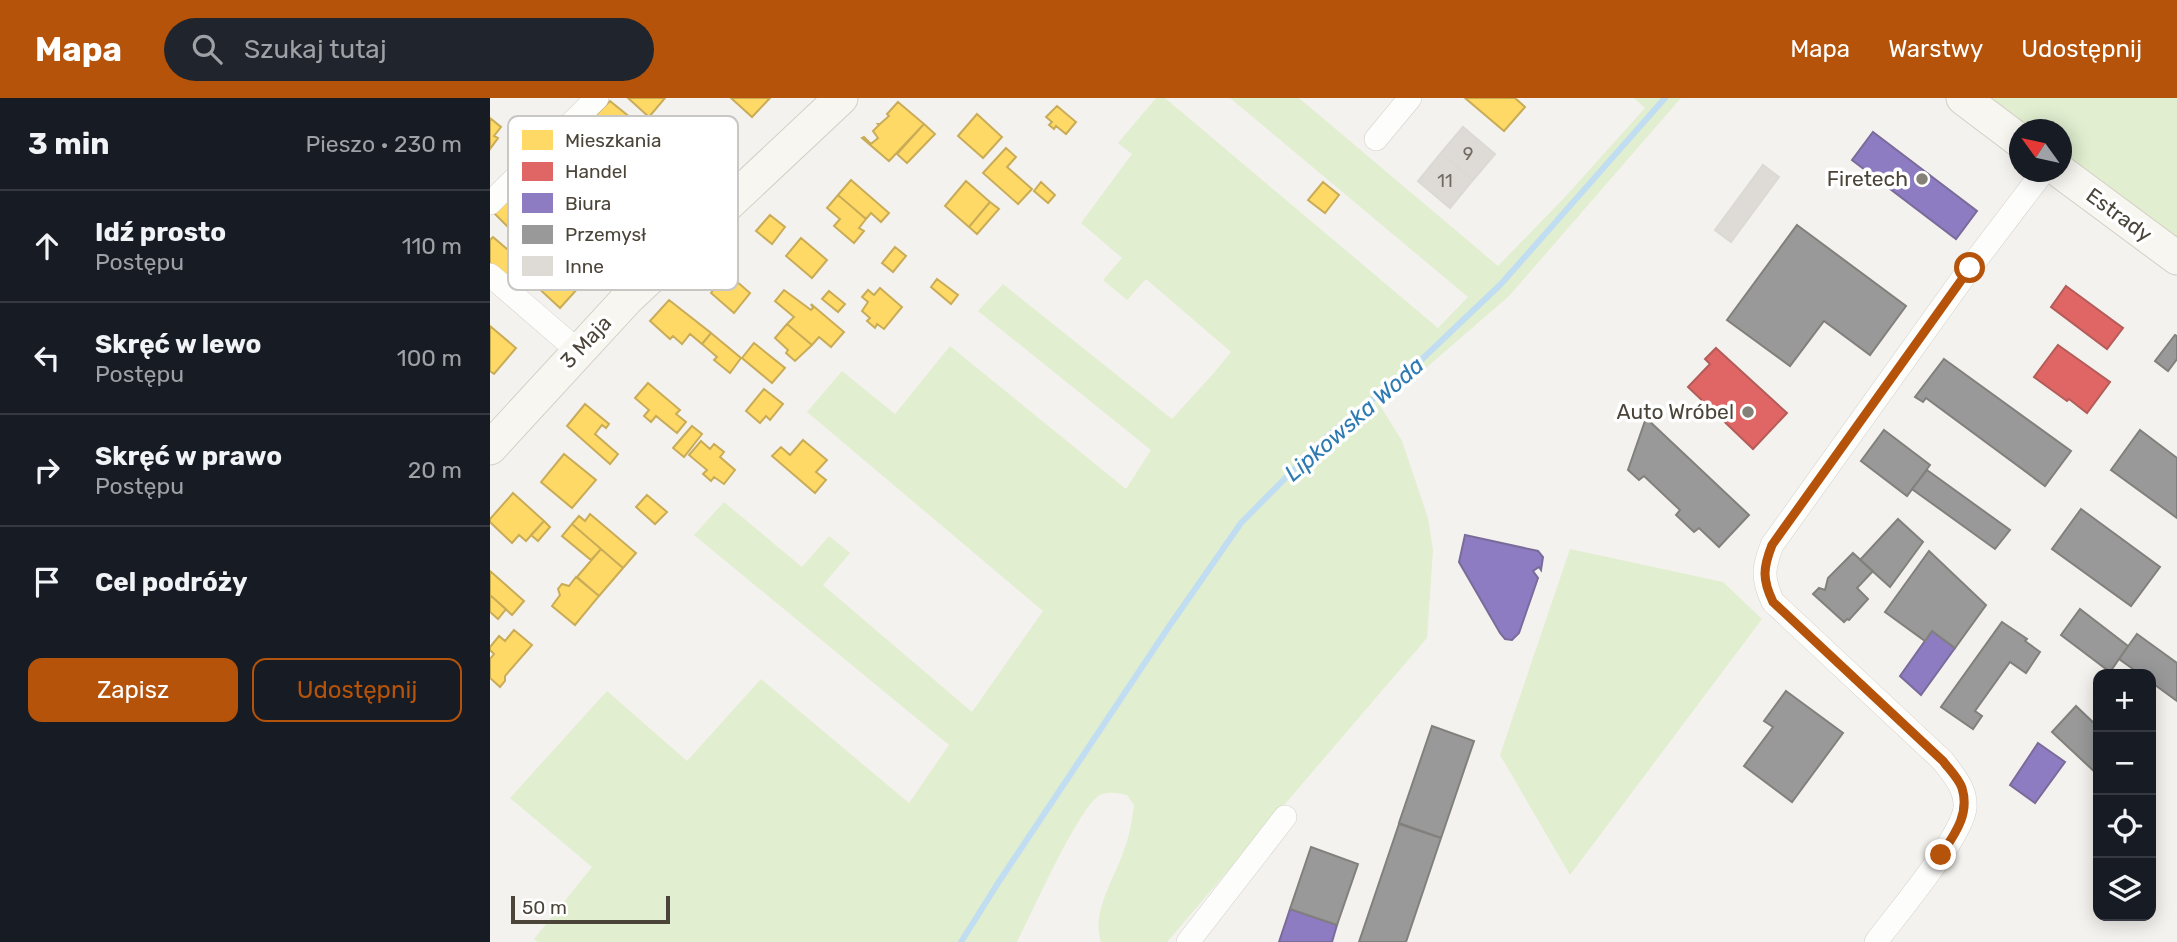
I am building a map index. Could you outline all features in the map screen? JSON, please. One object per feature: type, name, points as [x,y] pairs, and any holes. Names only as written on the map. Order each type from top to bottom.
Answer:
[{"type":"main road","name":"3 Maja","points":[[738,194],[841,98]]},
{"type":"main road","points":[[1963,98],[2009,133]]},
{"type":"main road","name":"Estrady","points":[[2072,180],[2177,258]]},
{"type":"main road","name":"3 Maja","points":[[490,448],[636,290]]},
{"type":"street","points":[[579,116],[597,98]]},
{"type":"street","points":[[1376,139],[1410,98]]},
{"type":"street","points":[[1876,942],[1959,828],[1965,808],[1961,786],[1943,761],[1773,602],[1766,588],[1765,563],[1772,545],[1970,268],[2035,182]]},
{"type":"street","points":[[490,203],[508,185]]},
{"type":"street","points":[[490,275],[578,351]]},
{"type":"street","points":[[1188,942],[1285,817]]},
{"type":"green space","points":[[1156,98],[1165,98],[1438,328],[1468,297],[1230,98],[1299,98],[1498,266],[1645,108],[1634,98],[1681,98],[1509,296],[1381,407],[1402,441],[1428,518],[1433,550],[1427,638],[1167,942],[1101,942],[1101,908],[1127,842],[1134,805],[1127,795],[1110,793],[1100,795],[1080,819],[1017,942],[538,942],[534,939],[592,867],[510,798],[607,691],[687,761],[761,679],[909,803],[949,745],[694,535],[724,502],[802,567],[829,536],[850,553],[823,585],[972,712],[1043,611],[807,412],[842,371],[895,414],[950,346],[1126,489],[1151,450],[978,311],[1003,284],[1172,419],[1213,374],[1231,352],[1146,279],[1127,300],[1103,280],[1122,258],[1081,223],[1132,154],[1118,143]]},
{"type":"green space","points":[[1986,98],[2177,98],[2177,239],[2072,161],[2072,119],[2015,119]]},
{"type":"green space","points":[[1570,549],[1723,582],[1762,619],[1570,875],[1500,755]]},
{"type":"building: Mieszkania","points":[[628,98],[665,98],[648,116]]},
{"type":"building: Mieszkania","points":[[731,98],[770,98],[752,117]]},
{"type":"building: Mieszkania","points":[[1465,98],[1515,98],[1525,107],[1504,131]]},
{"type":"building: Mieszkania","points":[[610,101],[628,116],[595,116]]},
{"type":"building: Mieszkania","points":[[898,102],[924,124],[889,161],[862,138],[871,144],[878,138],[873,131],[889,116],[887,114]]},
{"type":"building: Mieszkania","points":[[1057,106],[1076,122],[1066,134],[1056,126],[1054,129],[1049,125],[1052,122],[1046,117]]},
{"type":"building: Mieszkania","points":[[977,114],[1002,137],[983,158],[958,136]]},
{"type":"building: Mieszkania","points":[[490,118],[501,127],[494,136],[498,138],[490,149]]},
{"type":"building: Mieszkania","points":[[924,124],[935,134],[907,163],[897,154]]},
{"type":"building: Mieszkania","points":[[1006,148],[1016,157],[1007,167],[1032,189],[1018,204],[983,173]]},
{"type":"building: Mieszkania","points":[[851,180],[889,213],[881,222],[871,213],[866,219],[838,195]]},
{"type":"building: Mieszkania","points":[[966,181],[990,202],[969,227],[945,206]]},
{"type":"building: Mieszkania","points":[[1041,182],[1055,195],[1048,203],[1034,191]]},
{"type":"building: Mieszkania","points":[[1323,182],[1339,195],[1325,213],[1308,200]]},
{"type":"building: Mieszkania","points":[[838,195],[866,219],[859,228],[864,231],[854,243],[834,226],[840,219],[827,208]]},
{"type":"building: Mieszkania","points":[[508,199],[508,227],[494,213]]},
{"type":"building: Mieszkania","points":[[990,202],[999,209],[977,234],[969,227]]},
{"type":"building: Mieszkania","points":[[770,215],[785,227],[772,244],[756,231]]},
{"type":"building: Mieszkania","points":[[493,237],[508,250],[508,278],[490,263],[490,240]]},
{"type":"building: Mieszkania","points":[[801,238],[827,260],[812,278],[786,256]]},
{"type":"building: Mieszkania","points":[[895,247],[906,256],[893,272],[882,263]]},
{"type":"building: Mieszkania","points":[[937,279],[958,295],[951,304],[931,287]]},
{"type":"building: Mieszkania","points":[[738,283],[750,293],[734,313],[711,293],[713,290],[738,290]]},
{"type":"building: Mieszkania","points":[[880,288],[902,307],[884,329],[877,324],[875,328],[867,321],[870,318],[862,311],[868,302],[862,297],[868,290],[874,295]]},
{"type":"building: Mieszkania","points":[[540,290],[576,290],[560,308]]},
{"type":"building: Mieszkania","points":[[784,290],[811,310],[811,304],[844,332],[831,347],[819,337],[812,345],[787,324],[794,317],[775,301]]},
{"type":"building: Mieszkania","points":[[829,291],[845,304],[838,312],[822,299]]},
{"type":"building: Mieszkania","points":[[669,300],[711,333],[702,344],[690,334],[682,344],[673,336],[670,339],[650,321]]},
{"type":"building: Mieszkania","points":[[787,324],[812,345],[795,361],[775,338]]},
{"type":"building: Mieszkania","points":[[490,326],[516,348],[494,374],[490,371]]},
{"type":"building: Mieszkania","points":[[711,333],[741,358],[730,373],[714,360],[717,357],[702,344]]},
{"type":"building: Mieszkania","points":[[754,343],[785,368],[772,383],[742,358]]},
{"type":"building: Mieszkania","points":[[648,383],[680,410],[676,414],[686,422],[677,433],[656,416],[651,422],[644,416],[649,410],[635,398]]},
{"type":"building: Mieszkania","points":[[764,389],[783,404],[770,420],[766,416],[760,423],[746,411]]},
{"type":"building: Mieszkania","points":[[585,404],[609,424],[606,428],[602,425],[595,434],[618,454],[610,464],[567,426]]},
{"type":"building: Mieszkania","points":[[692,426],[702,434],[684,457],[673,448]]},
{"type":"building: Mieszkania","points":[[803,440],[827,460],[816,472],[826,480],[815,493],[772,456],[781,447],[790,455]]},
{"type":"building: Mieszkania","points":[[701,441],[710,449],[714,444],[724,452],[720,457],[735,470],[724,484],[714,477],[711,481],[703,474],[707,470],[689,455]]},
{"type":"building: Mieszkania","points":[[564,454],[596,480],[572,508],[541,482]]},
{"type":"building: Mieszkania","points":[[513,493],[544,521],[526,541],[519,535],[512,543],[490,519]]},
{"type":"building: Mieszkania","points":[[647,495],[667,512],[655,524],[636,507]]},
{"type":"building: Mieszkania","points":[[590,514],[636,553],[623,568],[572,524],[579,516],[585,521]]},
{"type":"building: Mieszkania","points":[[544,521],[550,527],[538,541],[531,535]]},
{"type":"building: Mieszkania","points":[[572,524],[601,549],[591,560],[562,536]]},
{"type":"building: Mieszkania","points":[[601,549],[623,568],[599,596],[577,577]]},
{"type":"building: Mieszkania","points":[[490,571],[524,601],[512,615],[490,595]]},
{"type":"building: Mieszkania","points":[[576,577],[599,596],[575,625],[552,606],[560,595],[558,589],[562,584],[569,586]]},
{"type":"building: Mieszkania","points":[[490,595],[506,609],[498,619],[490,612]]},
{"type":"building: Mieszkania","points":[[514,630],[532,645],[505,676],[500,687],[490,678],[490,659],[494,654],[490,647],[499,636],[505,641]]},
{"type":"building: Handel","points":[[2066,286],[2123,328],[2107,349],[2051,307]]},
{"type":"building: Handel","points":[[2058,345],[2110,382],[2087,413],[2034,377]]},
{"type":"building: Handel","points":[[1716,348],[1787,413],[1753,449],[1688,387],[1710,364],[1705,359]]},
{"type":"building: Biura","points":[[1873,132],[1977,211],[1956,239],[1852,160]]},
{"type":"building: Biura","points":[[1465,535],[1538,551],[1543,557],[1541,570],[1539,567],[1533,571],[1538,578],[1519,633],[1512,640],[1505,639],[1500,633],[1459,562]]},
{"type":"building: Biura","points":[[1932,631],[1955,648],[1921,695],[1900,676]]},
{"type":"building: Biura","points":[[2038,743],[2065,762],[2035,803],[2010,785]]},
{"type":"building: Biura","points":[[1290,909],[1337,925],[1332,942],[1279,942]]},
{"type":"building: Przemysł","points":[[1797,225],[1906,306],[1870,355],[1824,321],[1790,366],[1727,320]]},
{"type":"building: Przemysł","points":[[2175,335],[2177,359],[2168,371],[2155,361]]},
{"type":"building: Przemysł","points":[[1944,359],[2071,451],[2045,486],[1926,398],[1923,402],[1915,397]]},
{"type":"building: Przemysł","points":[[1646,418],[1749,515],[1719,547],[1699,528],[1694,532],[1676,515],[1680,510],[1644,476],[1639,480],[1628,470]]},
{"type":"building: Przemysł","points":[[1884,430],[1930,465],[1907,496],[1861,461]]},
{"type":"building: Przemysł","points":[[2140,430],[2177,458],[2177,518],[2111,470]]},
{"type":"building: Przemysł","points":[[1927,470],[2010,530],[1995,549],[1912,489]]},
{"type":"building: Przemysł","points":[[2081,509],[2160,567],[2131,606],[2052,549]]},
{"type":"building: Przemysł","points":[[1898,519],[1923,542],[1890,587],[1860,560]]},
{"type":"building: Przemysł","points":[[1929,551],[1986,605],[1955,648],[1932,631],[1925,641],[1885,612]]},
{"type":"building: Przemysł","points":[[1853,553],[1873,571],[1857,588],[1868,599],[1844,622],[1813,594],[1819,588],[1825,590],[1828,578]]},
{"type":"building: Przemysł","points":[[2080,609],[2128,646],[2112,669],[2106,669],[2061,635]]},
{"type":"building: Przemysł","points":[[2002,622],[2027,639],[2025,641],[2040,652],[2026,673],[2010,662],[1975,711],[1982,716],[1973,729],[1941,707]]},
{"type":"building: Przemysł","points":[[2137,634],[2177,663],[2177,701],[2156,686],[2156,669],[2133,669],[2119,659]]},
{"type":"building: Przemysł","points":[[1786,691],[1843,733],[1792,802],[1744,766],[1773,727],[1764,721]]},
{"type":"building: Przemysł","points":[[2076,706],[2093,722],[2093,770],[2052,732]]},
{"type":"building: Przemysł","points":[[1432,726],[1474,741],[1441,838],[1399,823]]},
{"type":"building: Przemysł","points":[[1399,824],[1441,838],[1406,942],[1359,942]]},
{"type":"building: Przemysł","points":[[1311,847],[1358,864],[1337,925],[1290,909]]},
{"type":"building: Inne","points":[[1463,127],[1495,154],[1473,180],[1441,153]]},
{"type":"building: Inne","points":[[1441,153],[1473,180],[1450,208],[1418,181]]},
{"type":"building: Inne","points":[[1763,165],[1779,177],[1731,242],[1715,230]]},
{"type":"waterway","name":"Lipkowska Woda","points":[[961,942],[1168,628],[1241,523],[1325,438],[1418,363],[1501,284],[1665,98]]},
{"type":"place","name":"Firetech","points":[[1922,179]]},
{"type":"place","name":"Auto Wróbel","points":[[1748,412]]},
{"type":"route","points":[[1941,855],[1959,828],[1965,808],[1961,786],[1943,761],[1773,602],[1766,588],[1764,575],[1765,563],[1772,545],[1970,268]]}]
